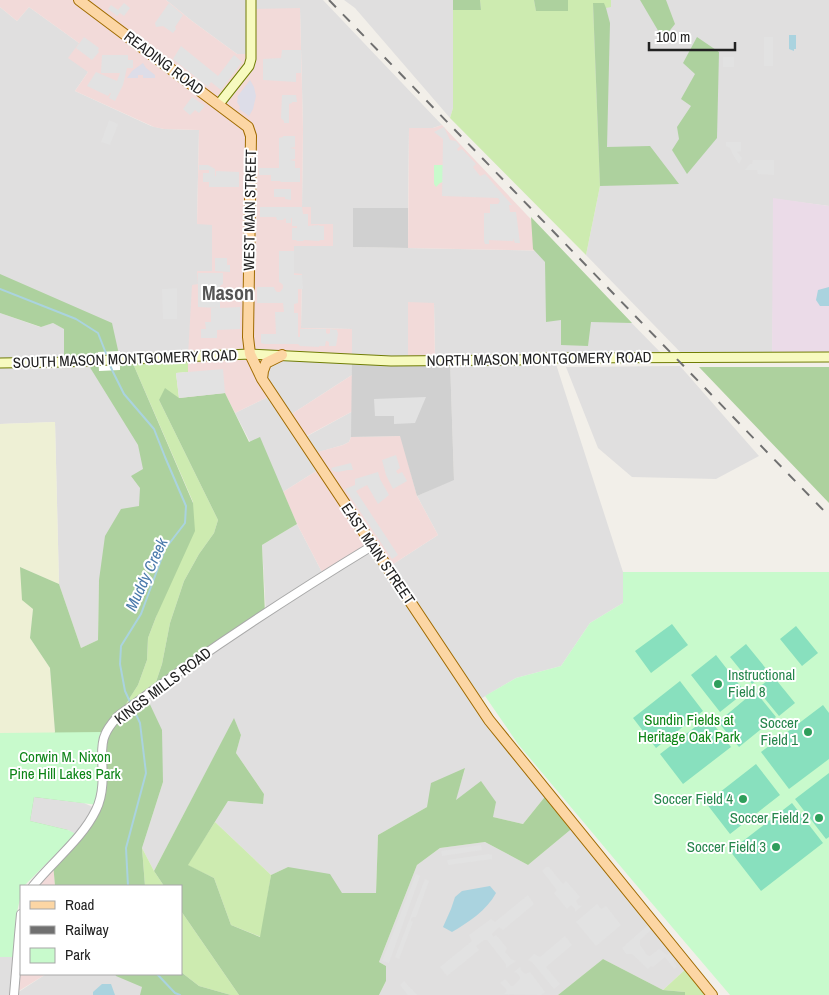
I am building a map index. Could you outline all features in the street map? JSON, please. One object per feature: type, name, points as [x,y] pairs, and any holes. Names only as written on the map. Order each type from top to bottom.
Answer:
[{"type":"main road","name":"READING ROAD","points":[[79,0],[248,126]]},
{"type":"main road","points":[[219,104],[249,66],[251,59],[252,0]]},
{"type":"main road","name":"WEST MAIN STREET","points":[[248,126],[251,136],[248,321],[248,346],[250,354]]},
{"type":"main road","name":"NORTH MASON MONTGOMERY ROAD","points":[[250,354],[391,361],[554,358],[829,357]]},
{"type":"main road","name":"SOUTH MASON MONTGOMERY ROAD","points":[[0,363],[98,361],[250,354]]},
{"type":"main road","name":"EAST MAIN STREET","points":[[250,354],[262,379],[489,720],[712,995]]},
{"type":"main road","points":[[262,379],[266,363],[282,355]]},
{"type":"street","name":"KINGS MILLS ROAD","points":[[34,885],[89,823],[97,808],[102,791],[103,740],[112,722],[230,637],[372,546]]},
{"type":"street","points":[[14,995],[20,926]]},
{"type":"shaded area","points":[[0,0],[166,0],[237,54],[251,54],[251,9],[300,8],[303,129],[302,207],[311,207],[311,224],[333,224],[333,246],[294,246],[294,273],[302,274],[301,328],[352,329],[352,359],[251,354],[272,395],[235,413],[225,393],[179,398],[188,356],[192,285],[198,284],[197,271],[212,271],[212,225],[197,224],[199,130],[154,127],[75,91],[88,72],[68,58],[79,43],[29,7],[17,21],[0,7]]},
{"type":"shaded area","points":[[166,0],[323,0],[442,125],[433,128],[409,129],[408,208],[353,208],[353,247],[561,251],[665,357],[554,358],[623,572],[623,603],[590,623],[561,666],[516,678],[477,701],[548,793],[523,824],[493,817],[455,801],[465,769],[427,807],[378,835],[376,893],[342,893],[288,867],[271,875],[215,822],[228,801],[263,804],[264,794],[236,753],[241,735],[234,719],[154,871],[142,848],[163,782],[146,696],[266,615],[262,545],[297,524],[324,576],[372,546],[387,568],[438,535],[417,496],[454,479],[450,361],[435,361],[434,303],[408,361],[352,375],[287,417],[302,439],[353,411],[349,442],[312,454],[321,468],[283,492],[250,442],[235,413],[272,395],[250,354],[352,329],[301,328],[302,274],[294,274],[294,246],[333,246],[311,224],[302,207],[303,129],[300,9],[251,54],[237,54]]},
{"type":"shaded area","points":[[344,0],[829,0],[829,206],[775,199],[772,357],[685,357],[586,255],[600,186],[453,108],[450,118],[355,8]]},
{"type":"shaded area","points":[[124,3],[130,8],[124,16],[120,13],[117,16],[108,9],[111,5],[118,10]]},
{"type":"shaded area","points":[[169,3],[183,15],[173,33],[163,26],[156,27],[155,23]]},
{"type":"shaded area","points":[[0,7],[17,21],[29,7],[79,43],[88,72],[75,91],[151,126],[164,129],[199,130],[197,223],[212,224],[212,271],[198,284],[188,356],[120,360],[0,277]]},
{"type":"shaded area","points":[[84,37],[99,48],[99,52],[92,60],[76,48]]},
{"type":"shaded area","points":[[764,37],[773,37],[773,66],[764,66]]},
{"type":"shaded area","points":[[181,46],[218,76],[234,55],[242,62],[221,90],[211,82],[208,87],[173,59]]},
{"type":"shaded area","points":[[282,50],[301,50],[301,73],[296,73],[296,82],[263,80],[263,59],[281,58]]},
{"type":"shaded area","points":[[102,55],[128,55],[128,60],[133,60],[133,68],[127,68],[123,85],[115,101],[109,98],[111,93],[108,96],[87,86],[96,72],[117,81],[120,73],[101,73]]},
{"type":"shaded area","points":[[723,57],[734,57],[734,67],[723,67]]},
{"type":"shaded area","points":[[143,63],[155,75],[155,78],[143,78],[143,75],[138,75],[138,78],[127,78],[132,71]]},
{"type":"shaded area","points":[[250,80],[256,96],[249,116],[239,109],[237,97]]},
{"type":"shaded area","points":[[282,95],[296,95],[297,102],[289,104],[289,123],[284,123],[281,118]]},
{"type":"shaded area","points":[[192,97],[205,106],[199,113],[195,110],[190,115],[183,109]]},
{"type":"shaded area","points":[[109,120],[118,124],[110,145],[101,142]]},
{"type":"shaded area","points":[[442,125],[561,251],[408,248],[409,128],[433,128]]},
{"type":"shaded area","points":[[444,127],[450,140],[456,141],[460,146],[457,149],[458,151],[462,149],[476,164],[473,167],[480,176],[485,174],[512,205],[509,205],[510,212],[516,212],[520,243],[515,243],[513,238],[513,241],[489,240],[489,244],[485,244],[484,213],[490,213],[490,204],[498,204],[500,201],[498,198],[442,196],[443,139],[434,132]]},
{"type":"shaded area","points":[[295,136],[295,147],[290,148],[295,149],[295,159],[290,160],[295,161],[295,168],[300,168],[300,182],[271,181],[271,175],[259,175],[259,168],[279,168],[279,138]]},
{"type":"shaded area","points":[[726,142],[741,142],[741,151],[737,152],[742,158],[739,164],[730,148],[726,146]]},
{"type":"shaded area","points":[[753,160],[774,160],[774,175],[758,174],[757,170],[745,170],[752,164]]},
{"type":"shaded area","points":[[199,165],[208,165],[215,169],[215,176],[216,171],[239,172],[239,187],[209,187],[209,182],[203,182],[203,173],[209,173],[209,170],[199,170]]},
{"type":"shaded area","points":[[274,189],[291,189],[291,200],[285,199],[285,197],[274,197]]},
{"type":"shaded area","points":[[773,198],[829,206],[829,357],[772,357]]},
{"type":"shaded area","points":[[260,207],[302,207],[303,214],[308,214],[308,226],[324,226],[324,240],[292,240],[292,228],[297,228],[297,226],[292,226],[292,218],[291,223],[286,223],[285,218],[277,220],[276,217],[260,217]]},
{"type":"shaded area","points":[[353,208],[408,208],[408,248],[353,247]]},
{"type":"shaded area","points":[[279,251],[294,251],[294,275],[302,275],[303,289],[298,289],[298,303],[294,304],[294,313],[298,313],[298,337],[300,337],[300,329],[326,329],[328,334],[330,329],[337,330],[336,346],[329,346],[327,341],[325,346],[319,347],[300,346],[298,344],[261,343],[261,334],[276,334],[275,312],[284,312],[283,303],[257,303],[257,287],[274,287],[277,292],[280,292],[283,288],[283,285],[279,282]]},
{"type":"shaded area","points":[[215,258],[227,258],[230,272],[215,271]]},
{"type":"shaded area","points":[[198,273],[223,273],[223,284],[220,286],[220,308],[240,307],[240,329],[217,330],[217,338],[201,338],[201,329],[206,329],[205,322],[211,322],[211,308],[219,308],[198,307]]},
{"type":"shaded area","points":[[177,288],[177,319],[163,319],[162,289]]},
{"type":"shaded area","points":[[408,302],[434,303],[435,361],[408,361]]},
{"type":"shaded area","points":[[0,313],[40,327],[53,323],[65,329],[98,361],[165,457],[99,580],[98,640],[81,648],[59,584],[55,422],[0,424]]},
{"type":"shaded area","points":[[352,359],[450,360],[454,480],[417,496],[400,436],[351,437]]},
{"type":"shaded area","points":[[680,366],[759,456],[716,479],[632,477],[598,448],[566,367]]},
{"type":"shaded area","points":[[223,369],[225,393],[179,398],[176,373]]},
{"type":"shaded area","points":[[352,375],[353,411],[301,439],[287,417]]},
{"type":"shaded area","points":[[426,397],[415,423],[394,424],[394,416],[375,416],[374,399]]},
{"type":"shaded area","points":[[401,436],[417,496],[438,535],[387,568],[372,546],[324,576],[283,492],[321,468],[311,454],[343,445],[349,442],[351,437]]},
{"type":"shaded area","points":[[396,455],[400,468],[396,471],[398,474],[402,472],[407,481],[393,489],[386,475],[382,460]]},
{"type":"shaded area","points":[[351,463],[353,470],[338,472],[333,471],[331,468]]},
{"type":"shaded area","points":[[378,472],[389,495],[378,504],[367,485],[356,491],[398,555],[392,559],[345,489],[355,485],[355,479]]},
{"type":"shaded area","points":[[34,796],[84,803],[97,809],[78,836],[68,830],[30,821]]},
{"type":"shaded area","points":[[575,826],[689,966],[663,990],[603,959],[558,995],[379,995],[386,981],[386,966],[379,962],[417,865],[440,848],[485,842],[528,865]]},
{"type":"shaded area","points":[[481,845],[482,850],[442,856],[441,851]]},
{"type":"shaded area","points":[[492,855],[492,859],[448,865],[447,860]]},
{"type":"shaded area","points":[[53,863],[55,885],[34,885]]},
{"type":"shaded area","points":[[549,867],[563,884],[566,881],[580,897],[576,901],[578,905],[582,906],[575,912],[571,905],[567,909],[554,893],[557,890],[542,871]]},
{"type":"shaded area","points":[[416,874],[420,876],[389,963],[382,961]]},
{"type":"shaded area","points":[[425,879],[429,881],[416,917],[411,919],[413,922],[399,959],[395,957]]},
{"type":"shaded area","points":[[528,895],[534,904],[503,930],[499,927],[492,934],[493,937],[496,935],[507,948],[505,952],[511,959],[516,961],[506,968],[506,964],[487,940],[484,940],[476,946],[479,950],[447,976],[440,967],[472,941],[469,935],[491,919],[495,922]]},
{"type":"shaded area","points":[[597,904],[601,909],[606,906],[621,925],[596,946],[576,922]]},
{"type":"shaded area","points":[[20,925],[20,975],[44,975],[14,994]]},
{"type":"shaded area","points":[[648,925],[651,930],[640,940],[640,945],[647,955],[650,956],[659,949],[667,955],[669,953],[677,967],[674,969],[665,957],[648,969],[632,954],[626,954],[622,948]]},
{"type":"shaded area","points":[[565,936],[572,945],[546,967],[560,984],[554,989],[532,962],[528,960],[534,954],[540,957]]},
{"type":"shaded area","points":[[0,957],[13,957],[10,995],[0,995]]},
{"type":"shaded area","points":[[520,967],[525,974],[530,972],[545,992],[541,995],[504,994],[507,991],[500,983],[505,979],[513,986],[520,979],[517,973],[514,972]]},
{"type":"shaded area","points":[[44,975],[127,975],[142,987],[143,995],[14,995]]},
{"type":"shaded area","points":[[404,981],[417,995],[408,995],[400,985]]},
{"type":"green space","points":[[453,0],[480,0],[481,10],[453,10]]},
{"type":"green space","points":[[480,0],[534,0],[536,11],[568,11],[568,0],[611,0],[611,7],[606,8],[603,3],[593,4],[600,186],[586,255],[450,118],[453,108],[453,10],[481,10]]},
{"type":"green space","points":[[534,0],[568,0],[568,11],[536,11]]},
{"type":"green space","points":[[640,0],[666,0],[675,24],[663,39]]},
{"type":"green space","points":[[593,3],[604,3],[610,23],[607,147],[650,146],[679,184],[600,186]]},
{"type":"green space","points":[[697,37],[719,52],[717,138],[687,174],[672,150],[679,139],[677,127],[691,106],[681,99],[695,74],[683,63]]},
{"type":"green space","points":[[434,165],[443,165],[443,182],[436,187],[434,184]]},
{"type":"green space","points":[[531,217],[632,323],[591,322],[588,346],[561,345],[561,320],[546,322],[545,262],[533,249]]},
{"type":"green space","points":[[0,274],[112,323],[120,359],[131,359],[193,503],[195,531],[148,638],[147,660],[138,685],[108,732],[146,696],[162,730],[163,782],[142,848],[145,885],[55,885],[53,863],[97,808],[91,789],[84,803],[34,797],[30,821],[68,830],[34,865],[3,868],[55,732],[50,668],[30,638],[33,609],[22,600],[20,567],[59,584],[81,648],[98,640],[99,580],[105,536],[121,509],[139,506],[140,488],[131,476],[143,469],[138,445],[86,361],[64,362],[64,329],[53,323],[41,327],[0,313]]},
{"type":"green space","points":[[188,356],[188,372],[176,373],[179,398],[159,400],[218,520],[214,533],[199,554],[184,581],[170,623],[162,664],[153,691],[118,716],[138,685],[147,660],[148,638],[193,502],[131,359]]},
{"type":"green space","points":[[699,367],[829,367],[829,503]]},
{"type":"green space","points":[[165,388],[179,398],[225,393],[249,442],[260,437],[297,524],[262,545],[265,614],[153,691],[162,664],[170,623],[184,581],[199,554],[214,533],[218,520],[159,400]]},
{"type":"green space","points":[[55,422],[59,584],[20,567],[33,609],[30,638],[50,668],[55,733],[0,733],[0,424]]},
{"type":"green space","name":"Sundin Fields at Heritage Oak Park","points":[[623,572],[829,572],[829,995],[730,995],[518,744],[485,696],[516,678],[561,666],[590,623],[623,603]]},
{"type":"green space","points":[[672,624],[688,645],[651,673],[635,651]]},
{"type":"green space","points":[[796,626],[818,653],[802,666],[780,639]]},
{"type":"green space","points":[[746,644],[768,671],[752,684],[730,657]]},
{"type":"green space","name":"Instructional Field 8","points":[[716,655],[745,692],[720,712],[691,675]]},
{"type":"green space","points":[[773,676],[795,703],[779,716],[757,689]]},
{"type":"green space","points":[[680,681],[703,711],[656,748],[633,718]]},
{"type":"green space","points":[[755,691],[776,717],[739,747],[718,722]]},
{"type":"green space","name":"Soccer Field 1","points":[[823,705],[829,713],[829,759],[789,789],[761,752]]},
{"type":"green space","points":[[708,717],[731,747],[683,784],[660,754]]},
{"type":"green space","points":[[234,718],[241,735],[236,753],[264,794],[263,804],[228,801],[188,865],[214,878],[231,925],[260,937],[271,875],[288,867],[330,874],[342,893],[376,893],[378,835],[427,807],[431,783],[465,768],[456,800],[481,781],[496,802],[493,817],[523,824],[548,793],[575,826],[528,865],[485,842],[440,848],[417,865],[379,962],[386,966],[386,981],[379,995],[239,995],[182,912],[182,885],[163,885],[154,871]]},
{"type":"green space","name":"Corwin M. Nixon Pine Hill Lakes Park","points":[[103,732],[98,805],[34,797],[30,821],[68,830],[76,834],[25,885],[20,885],[13,957],[0,957],[0,733]]},
{"type":"green space","name":"Soccer Field 4","points":[[756,764],[780,795],[730,834],[706,803]]},
{"type":"green space","name":"Soccer Field 2","points":[[829,773],[829,837],[826,839],[795,799]]},
{"type":"green space","name":"Soccer Field 3","points":[[792,803],[823,843],[761,891],[730,851]]},
{"type":"green space","points":[[215,822],[271,875],[261,937],[231,925],[214,878],[187,865]]},
{"type":"green space","points":[[142,848],[163,885],[145,885]]},
{"type":"green space","points":[[182,912],[239,995],[231,995],[199,986],[182,973]]},
{"type":"green space","points":[[603,959],[663,990],[685,992],[685,995],[558,995]]},
{"type":"green space","points":[[689,966],[712,995],[685,995],[685,992],[663,990]]},
{"type":"green space","points":[[182,973],[199,986],[231,995],[140,995],[142,987],[116,976],[182,975]]},
{"type":"water","points":[[789,35],[796,35],[796,49],[794,51],[789,49]]},
{"type":"water","points":[[829,287],[829,306],[820,306],[816,300],[818,290]]},
{"type":"water","points":[[490,886],[496,893],[488,905],[477,915],[452,932],[443,927],[455,897],[462,891]]},
{"type":"water","points":[[102,984],[111,984],[115,995],[93,995],[93,992]]},
{"type":"pier","points":[[120,351],[120,370],[99,371],[98,352]]},
{"type":"waterway","name":"Muddy Creek","points":[[0,289],[76,319],[98,333],[107,356]]},
{"type":"waterway","name":"Muddy Creek","points":[[109,363],[124,394],[154,429],[186,506],[185,523],[165,549],[141,614],[121,646],[120,664],[125,691],[131,704]]},
{"type":"waterway","name":"Muddy Creek","points":[[128,885],[126,848],[146,773],[140,723],[133,708]]},
{"type":"waterway","name":"Muddy Creek","points":[[158,975],[175,993],[180,995]]},
{"type":"railway","points":[[329,0],[829,516]]},
{"type":"place","name":"Instructional Field 8","points":[[718,684]]},
{"type":"place","name":"Soccer Field 1","points":[[808,732]]},
{"type":"place","name":"Soccer Field 4","points":[[743,799]]},
{"type":"place","name":"Soccer Field 2","points":[[819,818]]},
{"type":"place","name":"Soccer Field 3","points":[[776,847]]},
{"type":"district","name":"Mason","points":[[228,293]]}]
